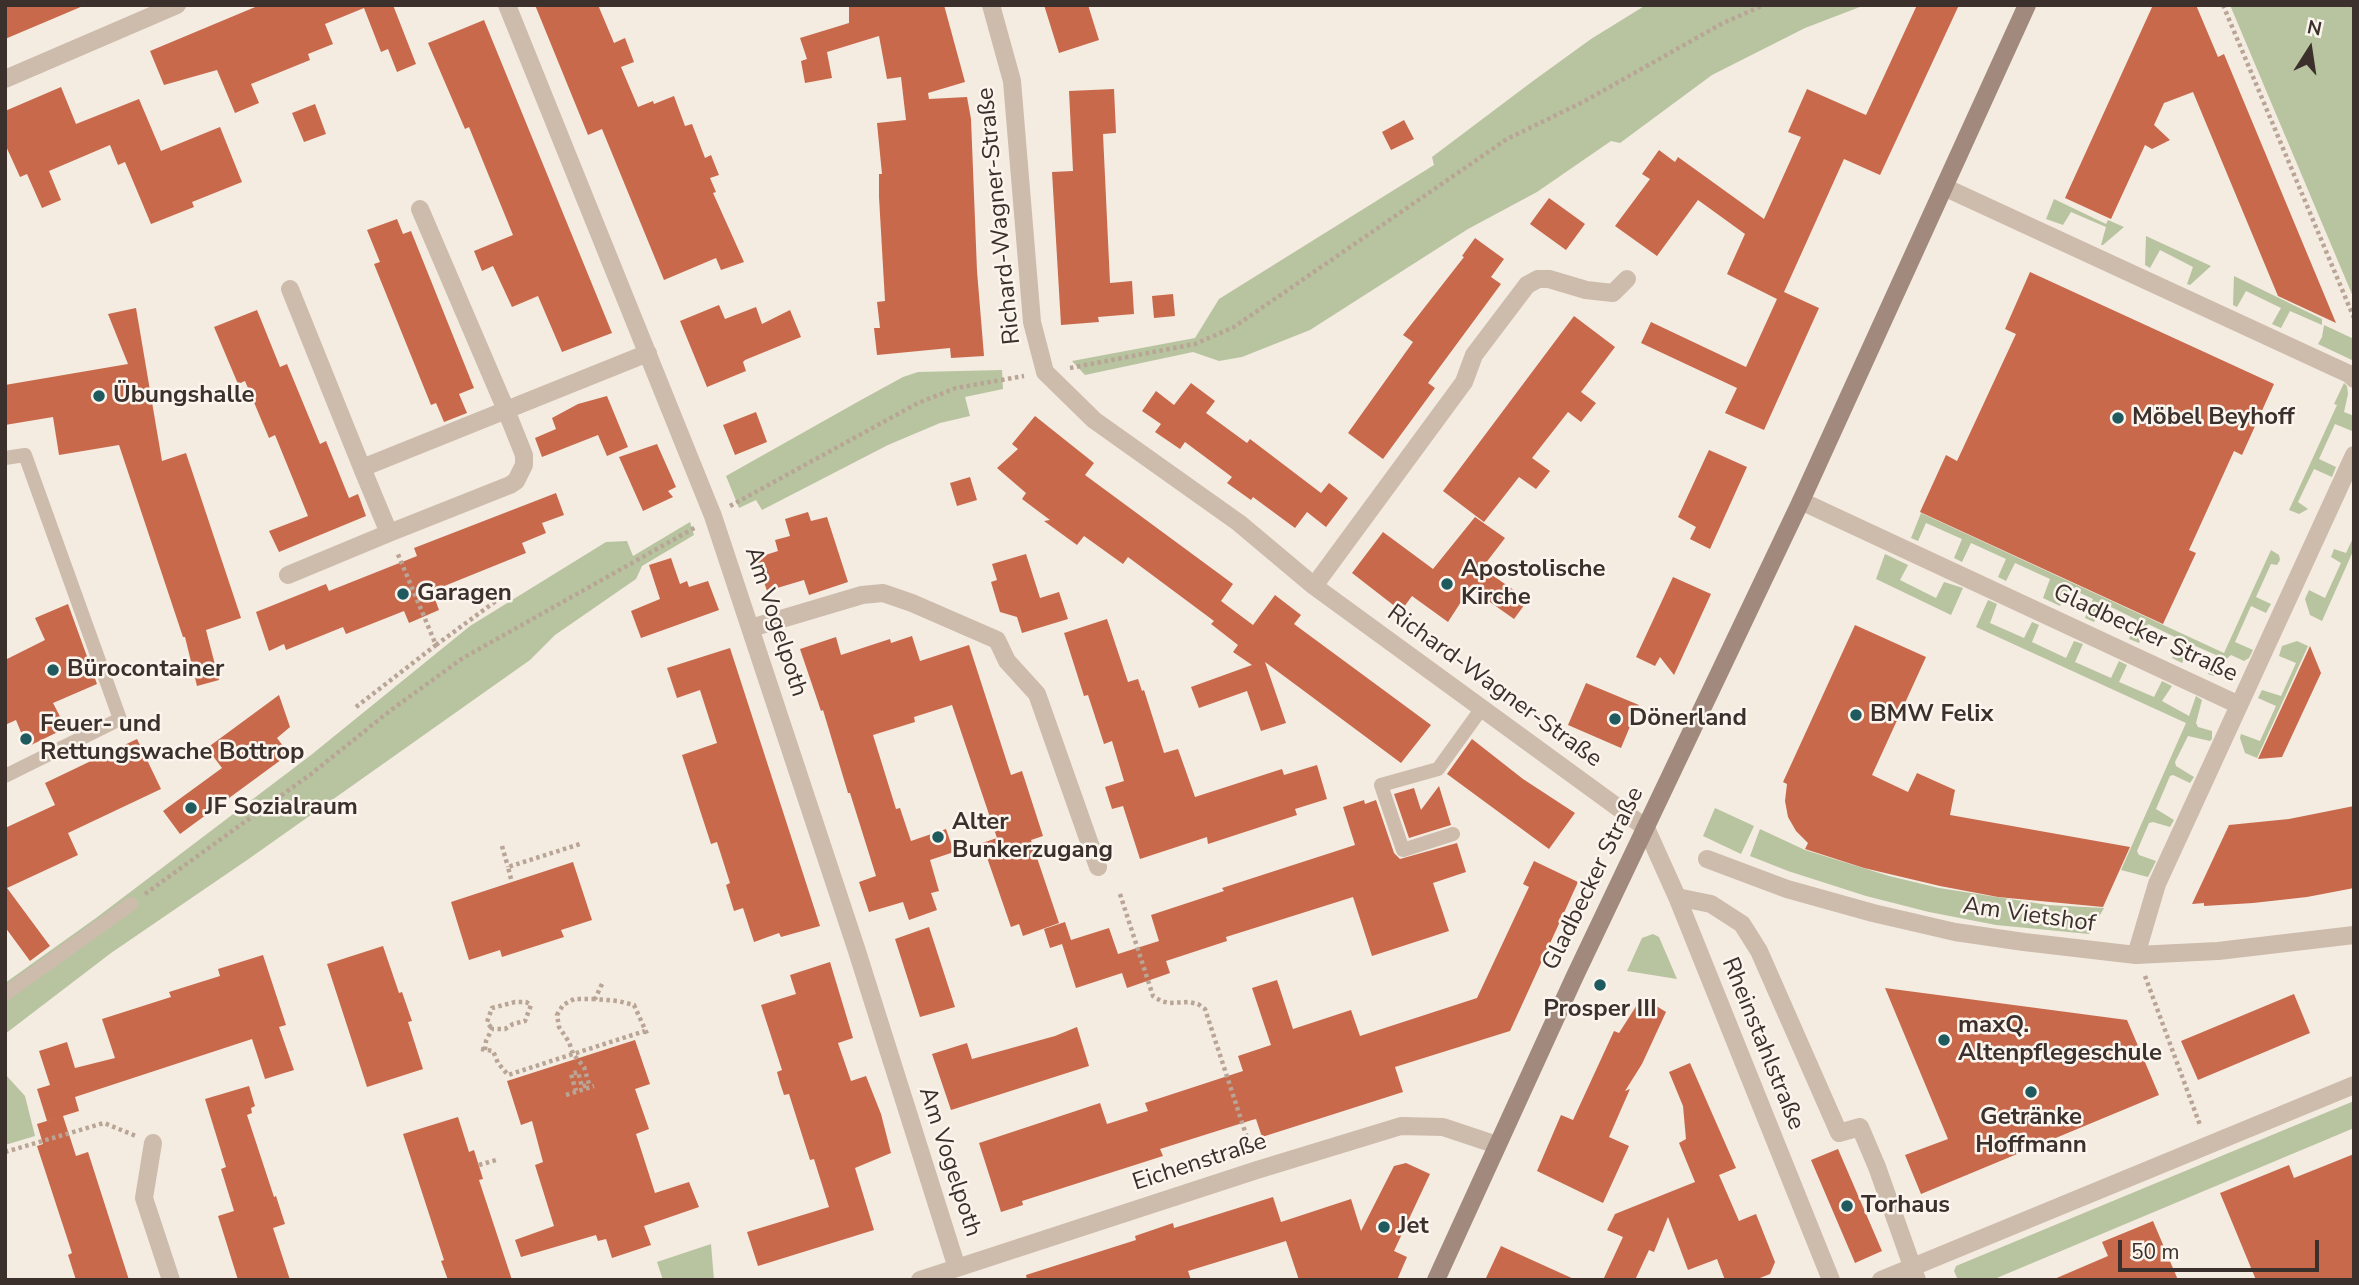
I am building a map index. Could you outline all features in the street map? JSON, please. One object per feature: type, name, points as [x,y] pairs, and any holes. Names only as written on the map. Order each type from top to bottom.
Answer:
[{"type":"main road","name":"Gladbecker Straße","points":[[1436,1280],[1574,978],[1801,501],[2028,5]]},
{"type":"street","points":[[5,79],[177,5]]},
{"type":"street","name":"Am Vogelpoth","points":[[507,5],[713,516],[856,948],[957,1268]]},
{"type":"street","name":"Richard-Wagner-Straße","points":[[991,5],[1012,81],[1032,322],[1045,372],[1094,420],[1239,523],[1314,586],[1646,828]]},
{"type":"street","points":[[1944,187],[2349,374],[2354,379]]},
{"type":"street","points":[[288,575],[510,485],[516,481],[524,465],[524,455],[506,410],[420,209]]},
{"type":"street","points":[[1314,586],[1464,382],[1474,355],[1527,285],[1538,279],[1549,279],[1586,290],[1613,293],[1627,279]]},
{"type":"street","points":[[290,289],[389,533]]},
{"type":"street","points":[[362,468],[648,353]]},
{"type":"street","points":[[2136,955],[2157,884],[2354,455]]},
{"type":"street","name":"Gladbecker Straße","points":[[1801,501],[2239,705]]},
{"type":"street","points":[[751,628],[862,595],[883,593],[997,640],[1007,661],[1037,694],[1097,867]]},
{"type":"street","name":"Rheinstahlstraße","points":[[1646,828],[1677,898],[1831,1280]]},
{"type":"street","name":"Am Vietshof","points":[[1707,859],[1787,889],[1873,913],[2024,942],[2136,955],[2218,951],[2354,935]]},
{"type":"street","points":[[1677,898],[1711,904],[1742,924],[1759,951],[1839,1133],[1860,1127],[1914,1273]]},
{"type":"street","points":[[1881,1280],[1914,1273],[2354,1085]]},
{"type":"street","name":"Eichenstraße","points":[[920,1280],[1401,1126],[1443,1127],[1497,1144]]},
{"type":"street","points":[[153,1143],[144,1198],[171,1280]]},
{"type":"lane","points":[[5,457],[26,455],[120,719],[5,776]]},
{"type":"lane","points":[[1453,834],[1403,850],[1381,785],[1438,769],[1482,708]]},
{"type":"lane","points":[[5,994],[131,904]]},
{"type":"path","points":[[131,904],[277,799],[463,658],[713,516],[918,404],[956,388],[1195,344],[1234,327],[1507,139],[1583,102],[1723,23],[1764,5]]},
{"type":"path","points":[[2223,5],[2354,318]]},
{"type":"path","points":[[389,533],[436,645]]},
{"type":"path","points":[[356,707],[499,598]]},
{"type":"path","points":[[508,867],[580,844]]},
{"type":"path","points":[[502,846],[511,879]]},
{"type":"path","points":[[1119,894],[1153,996],[1161,1001],[1189,1002],[1205,1009],[1257,1170]]},
{"type":"path","points":[[2136,955],[2208,1146]]},
{"type":"path","points":[[595,999],[602,984]]},
{"type":"path","points":[[492,1030],[483,1050],[493,1051],[498,1063],[509,1075],[573,1054],[646,1034],[634,1005],[595,999],[574,999],[563,1005],[557,1015],[559,1027],[573,1054],[584,1067],[589,1084],[582,1087],[578,1072],[570,1074],[576,1091]]},
{"type":"path","points":[[515,1002],[531,1005],[526,1021],[505,1029],[492,1030],[487,1022],[492,1009],[515,1002]]},
{"type":"path","points":[[566,1095],[594,1086]]},
{"type":"path","points":[[5,1152],[104,1123],[153,1143]]},
{"type":"path","points":[[479,1166],[496,1160]]},
{"type":"green space","points":[[1646,5],[1865,5],[1805,28],[1712,75],[1620,143],[1611,141],[1537,192],[1468,229],[1310,330],[1242,357],[1219,361],[1193,352],[1085,375],[1072,361],[1195,338],[1219,299],[1434,165],[1432,157],[1591,39]]},
{"type":"green space","points":[[2230,5],[2354,5],[2354,299]]},
{"type":"green space","points":[[2054,199],[2106,224],[2108,220],[2124,227],[2101,245],[2106,227],[2071,212],[2063,225],[2046,219]]},
{"type":"green space","points":[[2146,236],[2211,266],[2190,285],[2187,284],[2193,267],[2160,250],[2150,268],[2145,265]]},
{"type":"green space","points":[[2234,276],[2322,319],[2322,325],[2290,311],[2281,328],[2272,324],[2281,308],[2246,291],[2237,307],[2233,305]]},
{"type":"green space","points":[[2324,325],[2354,339],[2354,361],[2318,344]]},
{"type":"green space","points":[[1002,370],[1003,389],[965,397],[970,416],[940,423],[888,445],[762,510],[756,500],[739,508],[726,476],[903,377],[918,372]]},
{"type":"green space","points":[[2344,383],[2348,394],[2344,412],[2354,416],[2354,427],[2352,431],[2335,424],[2319,459],[2336,467],[2332,477],[2314,469],[2298,502],[2308,509],[2299,514],[2289,510],[2337,405],[2334,404]]},
{"type":"green space","points":[[1921,513],[2224,653],[2271,550],[2279,555],[2280,560],[2277,565],[2271,564],[2256,597],[2271,604],[2266,613],[2251,606],[2235,642],[2253,650],[2249,658],[2244,661],[2231,655],[2214,676],[2208,674],[2216,655],[2191,644],[2182,663],[2172,658],[2181,640],[2148,624],[2139,643],[2129,639],[2137,620],[2103,603],[2094,622],[2085,618],[2093,599],[2069,588],[2060,606],[2043,598],[2050,579],[2015,563],[2006,581],[1998,577],[2006,559],[1971,543],[1962,562],[1954,558],[1962,539],[1926,523],[1918,541],[1911,538]]},
{"type":"green space","points":[[690,522],[694,535],[642,566],[636,579],[555,635],[530,660],[111,953],[5,1034],[5,983],[96,918],[311,755],[470,626],[606,542],[627,541],[633,556]]},
{"type":"green space","points":[[2354,536],[2354,549],[2322,621],[2310,615],[2305,599],[2309,590],[2325,598],[2341,563],[2331,557],[2334,549],[2346,553]]},
{"type":"green space","points":[[1885,554],[1908,565],[1900,580],[1936,598],[1944,582],[1963,588],[1951,615],[1876,579]]},
{"type":"green space","points":[[1988,600],[1997,604],[1990,623],[2024,638],[2032,622],[2039,625],[2032,642],[2066,658],[2074,641],[2083,644],[2075,662],[2111,678],[2119,661],[2127,665],[2119,682],[2154,697],[2162,681],[2172,686],[2162,701],[2189,716],[2196,696],[2202,700],[2196,723],[2198,727],[2212,731],[2212,739],[2210,741],[2188,736],[2175,762],[2176,766],[2194,777],[2190,783],[2170,776],[2156,809],[2174,820],[2170,827],[2149,823],[2137,851],[2139,855],[2156,861],[2148,877],[2121,870],[2186,723],[1976,627]]},
{"type":"green space","points":[[2297,641],[2308,646],[2257,758],[2245,753],[2241,734],[2260,741],[2276,706],[2258,698],[2262,690],[2281,696],[2296,663],[2279,656],[2282,646]]},
{"type":"green space","points":[[1715,808],[1754,826],[1741,854],[1703,836]]},
{"type":"green space","points":[[1760,829],[1805,850],[1939,888],[2048,905],[2104,908],[2089,934],[1996,925],[1929,912],[1866,896],[1750,856]]},
{"type":"green space","points":[[1653,934],[1659,937],[1677,979],[1627,971],[1642,938]]},
{"type":"green space","points":[[5,1074],[25,1096],[35,1136],[5,1145]]},
{"type":"green space","points":[[2354,1101],[2354,1128],[1992,1280],[1958,1280],[1954,1271],[1956,1266]]},
{"type":"green space","points":[[711,1244],[714,1280],[663,1280],[657,1262]]},
{"type":"building","points":[[5,5],[83,5],[83,6],[5,39]]},
{"type":"building","points":[[260,5],[393,5],[416,64],[397,72],[388,49],[381,52],[364,8],[325,24],[333,44],[308,54],[310,60],[251,84],[259,103],[235,113],[217,70],[164,85],[150,51]]},
{"type":"building","points":[[535,5],[598,5],[614,43],[625,38],[634,62],[621,67],[638,107],[674,96],[685,126],[692,124],[705,158],[711,155],[719,175],[710,178],[716,192],[713,193],[744,262],[721,270],[716,258],[664,280],[602,129],[588,135]]},
{"type":"building","points":[[849,5],[944,5],[965,82],[928,93],[929,99],[967,97],[971,119],[977,271],[984,356],[951,358],[950,348],[877,355],[874,328],[880,328],[877,302],[885,301],[879,197],[879,174],[882,174],[877,123],[906,120],[901,77],[887,79],[879,36],[827,52],[832,78],[805,83],[801,61],[807,59],[800,38],[849,23]]},
{"type":"building","points":[[1044,5],[1088,5],[1099,40],[1059,53]]},
{"type":"building","points":[[1917,5],[1959,5],[1880,175],[1844,159],[1784,292],[1819,308],[1764,430],[1725,413],[1737,388],[1641,343],[1651,322],[1746,367],[1777,299],[1727,274],[1745,234],[1698,200],[1657,256],[1615,226],[1650,179],[1642,174],[1659,150],[1675,162],[1678,157],[1764,219],[1801,137],[1788,132],[1807,89],[1866,115]]},
{"type":"building","points":[[2153,5],[2196,5],[2218,57],[2224,54],[2336,323],[2278,296],[2193,92],[2164,103],[2154,125],[2170,140],[2152,149],[2145,145],[2111,219],[2065,198]]},
{"type":"building","points":[[484,20],[612,333],[562,352],[538,296],[512,307],[493,266],[482,271],[474,251],[513,235],[469,127],[465,129],[428,43]]},
{"type":"building","points":[[61,87],[76,124],[139,99],[161,151],[220,127],[242,182],[192,202],[194,207],[151,224],[125,162],[118,165],[110,145],[49,171],[61,200],[42,208],[27,174],[20,177],[5,144],[5,111]]},
{"type":"building","points":[[1114,89],[1116,133],[1103,134],[1110,283],[1132,281],[1134,314],[1098,317],[1099,322],[1061,325],[1052,172],[1073,171],[1069,91]]},
{"type":"building","points":[[315,104],[326,134],[304,142],[292,113]]},
{"type":"building","points":[[1404,120],[1414,139],[1391,150],[1382,132]]},
{"type":"building","points":[[1549,198],[1585,224],[1566,250],[1530,224]]},
{"type":"building","points":[[397,219],[403,234],[411,231],[474,388],[459,394],[467,413],[444,422],[436,403],[431,405],[374,264],[380,262],[367,230]]},
{"type":"building","points":[[1475,238],[1504,259],[1491,277],[1501,284],[1428,383],[1435,388],[1383,459],[1348,433],[1413,342],[1403,335],[1464,257],[1462,256]]},
{"type":"building","name":"Möbel Beyhoff","points":[[2030,272],[2274,384],[2242,455],[2234,451],[2189,550],[2196,553],[2163,624],[1920,512],[1946,455],[1957,461],[2016,334],[2005,329]]},
{"type":"building","points":[[1173,294],[1175,316],[1154,318],[1152,296]]},
{"type":"building","points":[[719,305],[725,319],[756,307],[762,324],[790,310],[801,337],[745,360],[743,362],[746,371],[707,387],[680,321]]},
{"type":"building","points":[[136,308],[162,461],[186,453],[241,618],[206,630],[219,680],[197,686],[185,637],[119,445],[59,455],[53,417],[5,425],[5,385],[128,364],[108,314]]},
{"type":"building","points":[[257,310],[280,367],[287,364],[320,444],[326,441],[349,498],[358,494],[366,516],[279,552],[269,531],[308,516],[275,435],[269,438],[245,381],[238,384],[214,327]]},
{"type":"building","points":[[1574,316],[1615,347],[1581,392],[1596,403],[1581,422],[1568,412],[1532,458],[1550,471],[1536,489],[1519,477],[1484,522],[1443,491]]},
{"type":"building","points":[[1191,383],[1215,401],[1206,413],[1247,443],[1250,439],[1321,493],[1329,483],[1348,498],[1326,527],[1307,512],[1295,528],[1253,497],[1251,500],[1227,483],[1232,477],[1185,442],[1180,449],[1155,432],[1161,424],[1142,411],[1156,391],[1174,405]]},
{"type":"building","points":[[607,396],[628,447],[607,456],[598,435],[542,457],[535,438],[556,429],[552,418],[578,404]]},
{"type":"building","points":[[756,412],[767,442],[735,455],[723,425]]},
{"type":"building","points":[[1035,416],[1094,463],[1085,475],[1233,584],[1221,601],[1253,625],[1275,595],[1301,615],[1294,624],[1431,725],[1401,763],[1265,662],[1286,723],[1261,731],[1247,691],[1199,708],[1191,687],[1252,665],[1233,652],[1238,645],[1211,624],[1214,621],[1128,557],[1123,564],[1084,536],[1077,545],[1044,521],[1050,520],[1022,499],[1026,493],[997,468],[1018,449],[1012,444]]},
{"type":"building","points":[[657,444],[676,487],[668,491],[673,497],[643,511],[619,457]]},
{"type":"building","points":[[1709,450],[1747,467],[1710,549],[1690,539],[1696,527],[1678,517]]},
{"type":"building","points":[[970,477],[977,500],[957,506],[950,483]]},
{"type":"building","points":[[556,493],[564,515],[542,523],[546,533],[522,543],[526,553],[432,591],[439,610],[409,623],[404,611],[346,634],[343,627],[286,650],[284,644],[269,651],[256,612],[326,584],[329,591],[417,556],[414,548]]},
{"type":"building","points":[[808,512],[811,521],[827,517],[848,582],[809,595],[804,580],[767,591],[756,558],[778,551],[775,540],[790,536],[785,519]]},
{"type":"building","points":[[1475,517],[1505,538],[1482,568],[1528,600],[1514,619],[1470,588],[1448,622],[1412,596],[1401,611],[1352,573],[1383,532],[1433,569]]},
{"type":"building","points":[[1026,554],[1040,598],[1059,592],[1068,619],[1022,633],[1017,617],[1000,612],[991,582],[997,580],[992,564]]},
{"type":"building","points":[[671,558],[680,584],[687,581],[689,587],[708,581],[719,610],[641,638],[631,611],[660,599],[649,565]]},
{"type":"building","points":[[1673,577],[1711,594],[1674,675],[1660,657],[1655,666],[1636,657]]},
{"type":"building","name":"Bürocontainer","points":[[68,604],[97,684],[53,703],[66,728],[27,747],[16,720],[5,725],[5,660],[45,640],[35,618]]},
{"type":"building","points":[[1107,619],[1128,682],[1138,679],[1164,753],[1178,749],[1195,797],[1282,769],[1284,775],[1317,765],[1327,799],[1295,809],[1297,815],[1208,844],[1207,837],[1140,859],[1123,806],[1112,809],[1105,787],[1124,781],[1112,741],[1104,744],[1088,695],[1084,696],[1064,633]]},
{"type":"building","name":"BMW Felix","points":[[1855,625],[1926,657],[1872,775],[1908,792],[1917,773],[1955,790],[1950,815],[2130,847],[2103,907],[1998,897],[1940,886],[1864,868],[1805,849],[1808,843],[1796,831],[1788,817],[1785,801],[1787,784],[1783,782]]},
{"type":"building","points":[[912,636],[920,661],[969,645],[1011,775],[1022,771],[1043,836],[1031,840],[1059,923],[1023,936],[1019,924],[1011,927],[982,843],[997,838],[952,705],[914,717],[915,722],[873,735],[896,809],[900,808],[911,841],[946,829],[954,852],[930,860],[939,891],[931,893],[937,910],[909,920],[903,902],[869,912],[859,882],[876,876],[823,710],[821,711],[800,649],[836,637],[841,655],[890,639],[891,643]]},
{"type":"building","points":[[2310,646],[2321,673],[2282,757],[2258,759]]},
{"type":"building","points":[[730,648],[820,926],[781,937],[779,933],[754,942],[743,908],[734,911],[726,885],[730,883],[717,842],[711,844],[682,755],[717,743],[700,690],[677,698],[667,668]]},
{"type":"building","points":[[1586,683],[1639,705],[1621,748],[1568,725]]},
{"type":"building","points":[[279,695],[290,727],[277,738],[289,754],[180,834],[163,811],[222,768],[207,748]]},
{"type":"building","points":[[137,739],[161,789],[68,833],[78,855],[7,888],[50,946],[30,961],[5,927],[5,828],[55,805],[45,783]]},
{"type":"building","points":[[1472,739],[1523,779],[1575,813],[1549,849],[1447,774]]},
{"type":"building","points":[[1439,786],[1451,825],[1409,838],[1394,794],[1414,788],[1421,810]]},
{"type":"building","points":[[1364,800],[1365,804],[1376,800],[1394,853],[1400,859],[1457,843],[1466,872],[1433,883],[1449,931],[1372,956],[1353,897],[1226,937],[1227,941],[1166,961],[1170,973],[1127,988],[1122,973],[1076,988],[1062,944],[1050,948],[1044,929],[1065,922],[1071,940],[1109,928],[1118,954],[1159,941],[1151,915],[1224,891],[1222,888],[1355,845],[1343,807]]},
{"type":"building","points":[[2354,806],[2354,888],[2253,903],[2204,906],[2204,903],[2192,904],[2229,825],[2289,819]]},
{"type":"building","points":[[1534,861],[1578,882],[1510,1031],[1395,1067],[1403,1092],[1262,1137],[1256,1119],[1252,1120],[1160,1149],[1163,1156],[1022,1201],[1023,1205],[1001,1212],[979,1143],[1100,1103],[1107,1124],[1148,1111],[1145,1103],[1243,1071],[1238,1056],[1271,1045],[1252,988],[1277,980],[1293,1029],[1351,1010],[1360,1036],[1477,998],[1529,887],[1523,884]]},
{"type":"building","points":[[573,862],[592,920],[561,930],[564,937],[502,957],[500,950],[469,960],[451,902]]},
{"type":"building","points":[[929,927],[955,1007],[920,1017],[895,939]]},
{"type":"building","points":[[383,946],[412,1021],[408,1022],[423,1069],[367,1087],[327,964]]},
{"type":"building","points":[[263,955],[286,1025],[279,1027],[294,1070],[265,1079],[252,1039],[75,1097],[79,1111],[47,1121],[37,1089],[50,1085],[39,1051],[67,1042],[75,1068],[115,1058],[102,1019],[171,997],[169,992],[220,976],[218,969]]},
{"type":"building","points":[[830,962],[853,1038],[838,1043],[851,1081],[866,1076],[881,1114],[891,1153],[855,1168],[874,1230],[758,1266],[747,1232],[829,1207],[814,1159],[810,1160],[789,1094],[784,1095],[777,1072],[782,1070],[761,1005],[796,994],[790,975]]},
{"type":"building","points":[[1885,988],[2127,1020],[2159,1095],[1921,1194],[1905,1155],[1948,1139]]},
{"type":"building","points":[[2294,994],[2310,1033],[2198,1080],[2181,1041]]},
{"type":"building","points":[[1642,997],[1666,1012],[1642,1064],[1625,1091],[1630,1089],[1609,1137],[1629,1146],[1603,1203],[1537,1171],[1561,1115],[1573,1120],[1614,1031],[1619,1033]]},
{"type":"building","points":[[1077,1027],[1089,1066],[951,1110],[932,1054],[967,1043],[972,1059],[1055,1036]]},
{"type":"building","points":[[635,1040],[650,1084],[635,1089],[649,1129],[636,1134],[655,1193],[689,1182],[699,1207],[644,1226],[651,1245],[612,1258],[606,1239],[598,1241],[596,1235],[521,1257],[515,1240],[554,1226],[535,1165],[543,1162],[532,1121],[521,1125],[507,1081]]},
{"type":"building","points":[[1690,1063],[1736,1168],[1719,1175],[1739,1221],[1756,1214],[1775,1262],[1770,1274],[1755,1280],[1725,1280],[1717,1259],[1688,1270],[1668,1217],[1654,1252],[1649,1250],[1635,1280],[1603,1280],[1623,1237],[1607,1230],[1615,1214],[1695,1182],[1679,1143],[1686,1139],[1683,1106],[1669,1072]]},
{"type":"building","points":[[249,1086],[255,1106],[251,1108],[252,1113],[247,1115],[285,1224],[273,1228],[290,1280],[238,1280],[218,1216],[234,1211],[221,1169],[226,1167],[205,1099]]},
{"type":"building","points":[[63,1116],[76,1156],[88,1152],[129,1280],[76,1280],[68,1255],[72,1253],[37,1146],[43,1144],[37,1124]]},
{"type":"building","points":[[458,1117],[469,1152],[474,1150],[483,1179],[479,1180],[512,1280],[448,1280],[441,1261],[444,1260],[403,1134]]},
{"type":"building","name":"Torhaus","points":[[1838,1149],[1882,1251],[1855,1263],[1811,1160]]},
{"type":"building","points":[[2354,1154],[2354,1280],[2256,1280],[2220,1193],[2289,1165],[2294,1178]]},
{"type":"building","points":[[1406,1163],[1430,1174],[1394,1251],[1407,1257],[1397,1280],[1299,1280],[1286,1241],[1188,1271],[1191,1280],[1027,1280],[1026,1275],[1136,1240],[1135,1236],[1173,1223],[1174,1228],[1273,1197],[1281,1222],[1351,1199],[1361,1231],[1394,1166]]},
{"type":"building","points":[[2153,1221],[2178,1280],[2052,1280],[2108,1256],[2102,1242]]},
{"type":"building","points":[[1501,1246],[1576,1280],[1485,1280]]},
{"type":"place","name":"Übungshalle","points":[[99,396]]},
{"type":"place","name":"Möbel Beyhoff","points":[[2118,418]]},
{"type":"place","name":"Apostolische Kirche","points":[[1447,584]]},
{"type":"place","name":"Garagen","points":[[403,594]]},
{"type":"place","name":"Bürocontainer","points":[[53,670]]},
{"type":"place","name":"BMW Felix","points":[[1856,715]]},
{"type":"place","name":"Dönerland","points":[[1615,719]]},
{"type":"place","name":"Feuer- und Rettungswache Bottrop","points":[[26,739]]},
{"type":"place","name":"JF Sozialraum","points":[[191,808]]},
{"type":"place","name":"Alter Bunkerzugang","points":[[938,837]]},
{"type":"place","name":"Prosper III","points":[[1600,985]]},
{"type":"place","name":"maxQ. Altenpflegeschule","points":[[1944,1040]]},
{"type":"place","name":"Getränke Hoffmann","points":[[2031,1092]]},
{"type":"place","name":"Torhaus","points":[[1847,1206]]},
{"type":"place","name":"Jet","points":[[1384,1227]]}]
